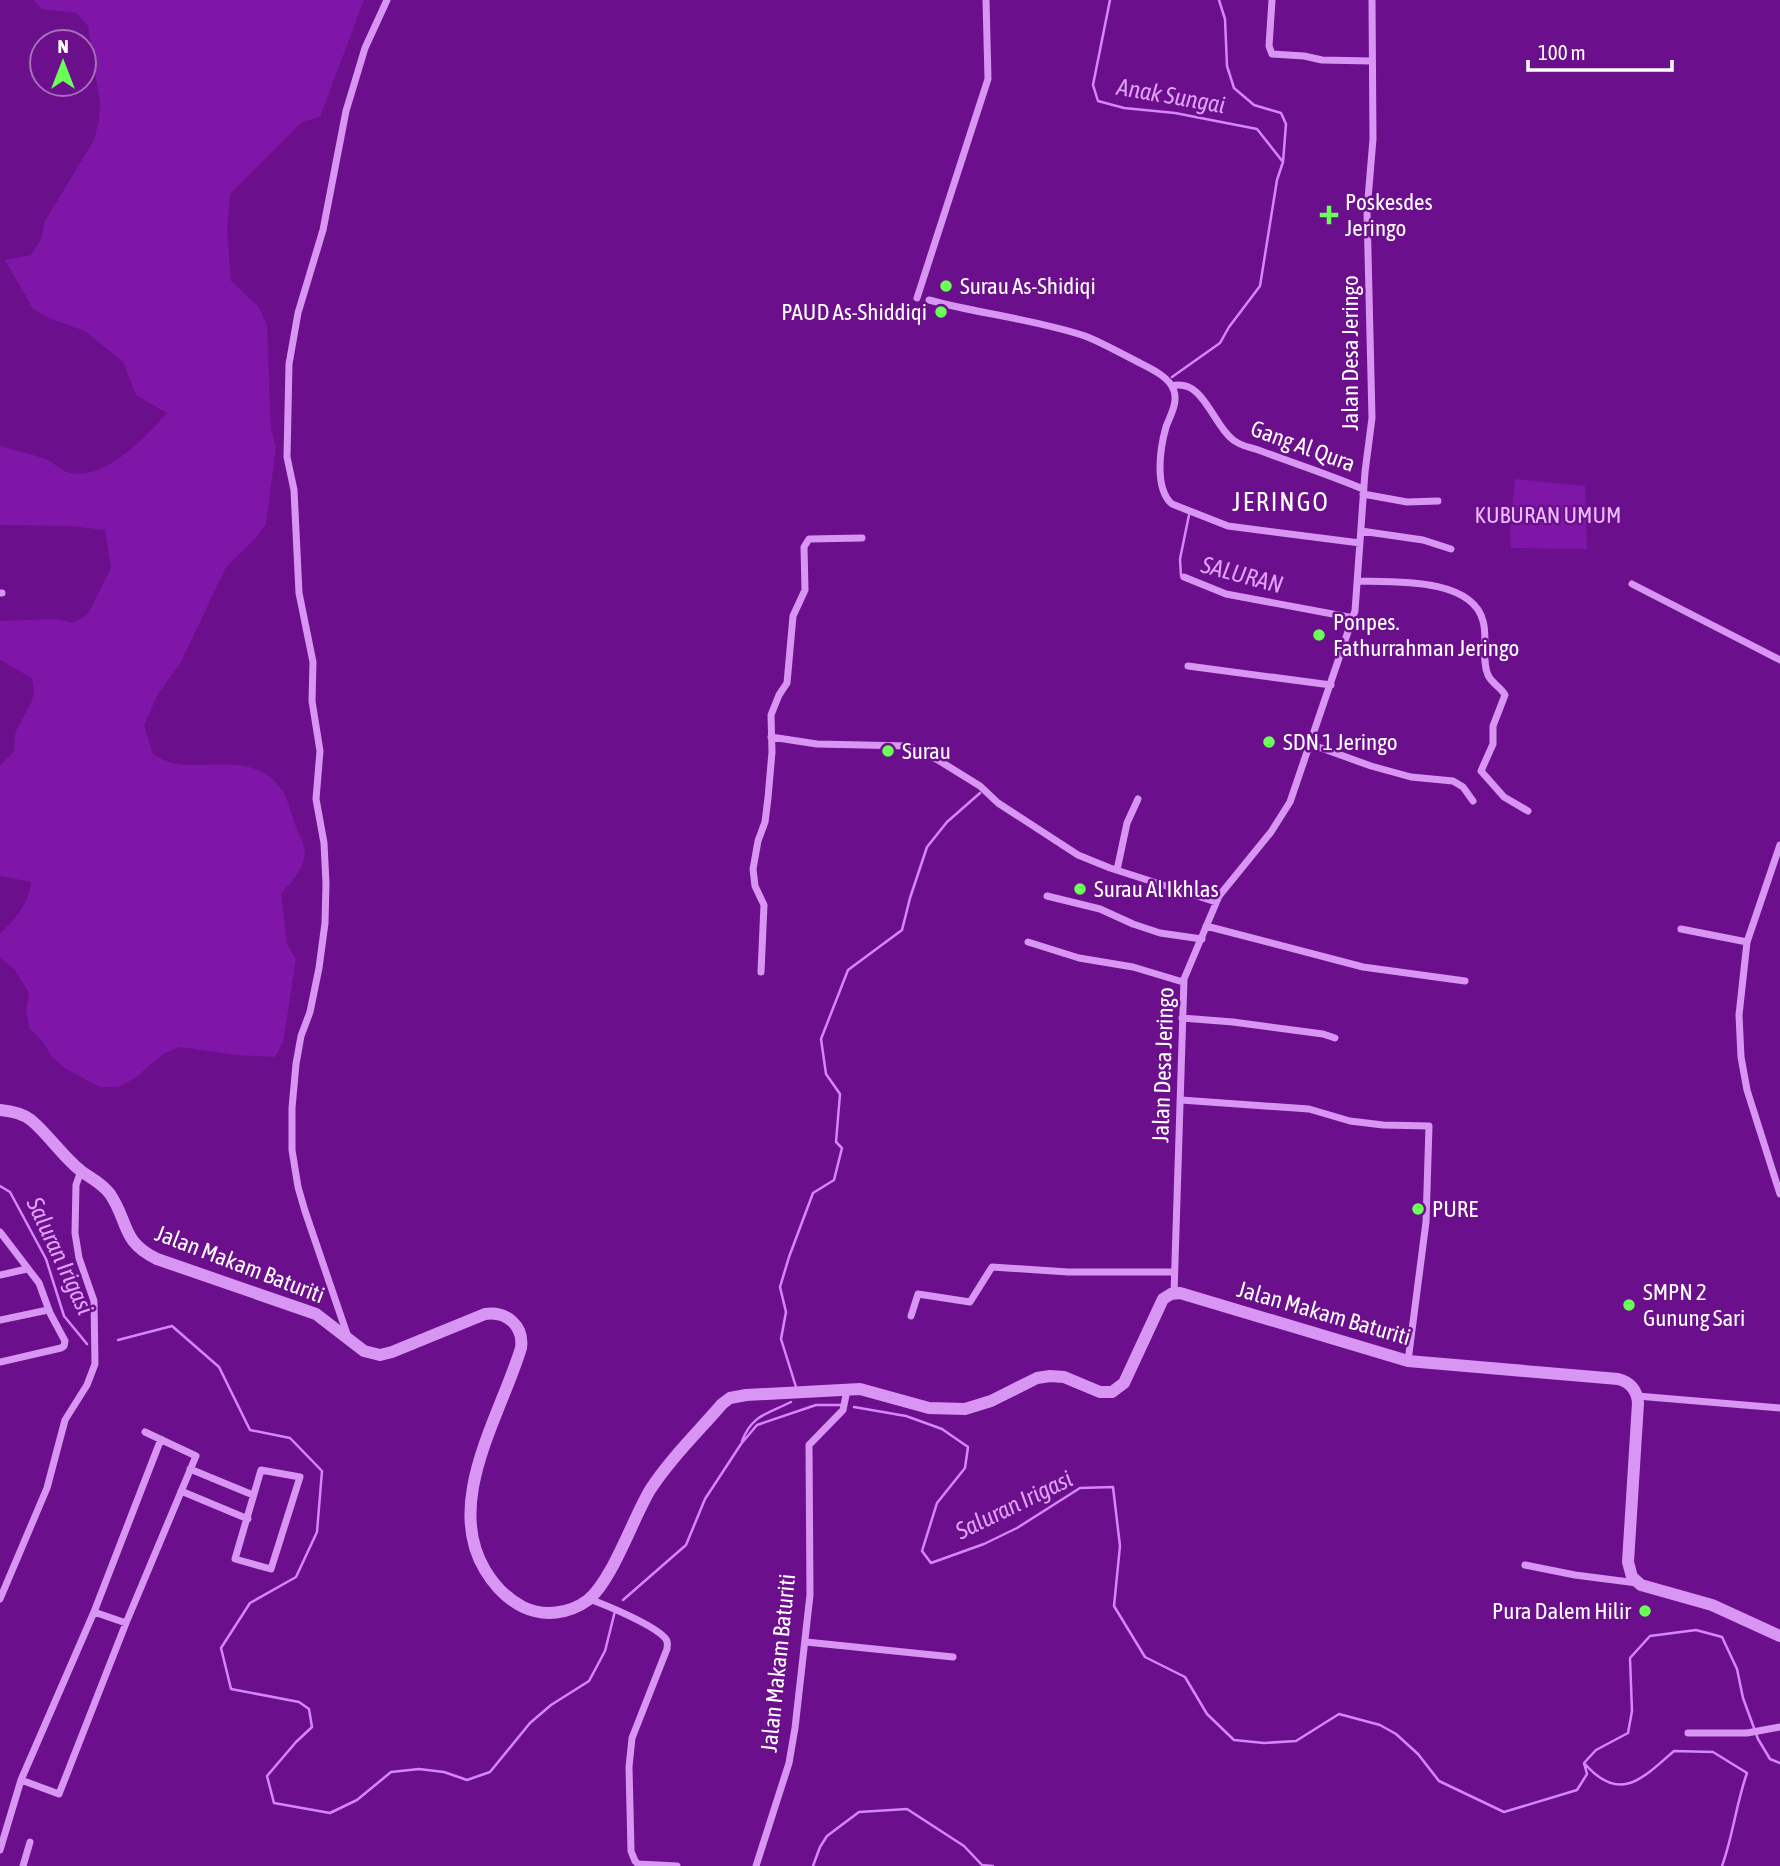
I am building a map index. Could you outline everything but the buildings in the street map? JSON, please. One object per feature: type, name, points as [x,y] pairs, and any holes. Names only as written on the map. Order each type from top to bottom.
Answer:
[{"type":"street","points":[[348,1337],[305,1211],[292,1150],[296,1064],[319,968],[325,923],[326,883],[324,843],[316,799],[320,751],[312,701],[313,663],[299,593],[295,490],[287,457],[292,339],[323,230],[346,111],[365,48],[387,0]]},
{"type":"street","points":[[917,298],[988,79],[986,0]]},
{"type":"street","points":[[1272,0],[1269,46],[1272,54],[1322,60],[1371,61]]},
{"type":"street","name":"Jalan Desa Jeringo","points":[[1174,1293],[1183,982],[1216,902],[1225,887],[1271,832],[1295,791],[1354,618],[1363,491],[1372,418],[1367,211],[1373,154],[1372,0]]},
{"type":"street","name":"Gang Al Qura","points":[[929,300],[988,311],[1088,338],[1146,366],[1172,386],[1188,386],[1203,399],[1222,430],[1240,445],[1321,471],[1363,491],[1407,502],[1438,501]]},
{"type":"street","points":[[1172,386],[1175,402],[1164,437],[1161,459],[1163,489],[1170,502],[1228,526],[1360,543]]},
{"type":"street","points":[[1361,531],[1423,540],[1451,549]]},
{"type":"street","points":[[761,972],[764,905],[755,886],[753,869],[765,822],[771,770],[771,715],[787,683],[793,616],[804,590],[804,547],[809,539],[862,538]]},
{"type":"street","points":[[1184,577],[1226,594],[1354,618]]},
{"type":"street","points":[[1357,581],[1434,584],[1458,594],[1478,609],[1485,630],[1488,674],[1505,695],[1493,726],[1493,744],[1481,771],[1504,797],[1528,811]]},
{"type":"street","points":[[1632,584],[1780,660]]},
{"type":"street","points":[[1188,666],[1331,685]]},
{"type":"street","points":[[771,737],[817,744],[909,746],[938,760],[979,786],[998,803],[1063,846],[1117,870],[1216,902]]},
{"type":"street","points":[[1310,744],[1411,777],[1453,781],[1463,787],[1473,801]]},
{"type":"street","points":[[1117,870],[1127,823],[1138,799]]},
{"type":"street","points":[[1780,845],[1747,942],[1740,996],[1741,1057],[1751,1104],[1780,1194]]},
{"type":"street","points":[[1048,896],[1100,908],[1160,933],[1202,939]]},
{"type":"street","points":[[1206,926],[1363,967],[1465,981]]},
{"type":"street","points":[[1681,929],[1747,942]]},
{"type":"street","points":[[1028,942],[1079,958],[1133,967],[1183,982]]},
{"type":"street","points":[[1182,1018],[1233,1021],[1335,1038]]},
{"type":"street","points":[[1181,1100],[1309,1109],[1350,1121],[1429,1126],[1426,1222],[1408,1361]]},
{"type":"street","name":"Jalan Makam Baturiti","points":[[0,1110],[15,1112],[31,1121],[81,1171],[96,1179],[110,1194],[127,1233],[143,1251],[157,1259],[316,1314],[364,1351],[380,1355],[485,1314],[500,1314],[513,1321],[520,1334],[521,1349],[472,1484],[469,1516],[472,1537],[489,1576],[503,1593],[518,1604],[541,1612],[557,1613],[572,1609],[589,1599]]},
{"type":"street","points":[[0,1599],[47,1488],[65,1420],[87,1385],[95,1364],[94,1301],[79,1258],[75,1233],[76,1185],[81,1171]]},
{"type":"street","points":[[0,1231],[39,1283],[48,1310],[65,1341],[64,1346],[0,1362]]},
{"type":"street","points":[[911,1316],[918,1294],[970,1302],[992,1267],[1068,1272],[1174,1272]]},
{"type":"street","points":[[0,1275],[27,1269]]},
{"type":"street","points":[[677,1866],[639,1865],[631,1851],[630,1748],[634,1729],[668,1644],[663,1637],[630,1617],[589,1599],[603,1583],[640,1507],[657,1480],[726,1401],[741,1395],[869,1391],[946,1410],[976,1407],[1037,1378],[1050,1376],[1063,1377],[1103,1392],[1112,1392],[1124,1383],[1161,1302],[1174,1293]]},
{"type":"street","name":"Jalan Makam Baturiti","points":[[1174,1293],[1183,1293],[1408,1361],[1618,1379],[1631,1385],[1637,1396]]},
{"type":"street","points":[[0,1320],[48,1310]]},
{"type":"street","name":"Jalan Makam Baturiti","points":[[757,1866],[789,1763],[796,1728],[810,1595],[809,1446],[843,1410],[847,1390]]},
{"type":"street","points":[[1780,1408],[1637,1396],[1628,1566],[1632,1577],[1645,1587],[1712,1605],[1780,1636]]},
{"type":"street","points":[[21,1780],[59,1794],[195,1456],[145,1432]]},
{"type":"street","points":[[0,1850],[21,1780],[94,1612],[161,1439]]},
{"type":"street","points":[[190,1469],[253,1495]]},
{"type":"street","points":[[261,1470],[300,1477],[271,1569],[235,1559],[253,1495],[261,1470]]},
{"type":"street","points":[[181,1491],[248,1520]]},
{"type":"street","points":[[1525,1565],[1638,1583]]},
{"type":"street","points":[[94,1612],[126,1623]]},
{"type":"street","points":[[806,1642],[953,1657]]},
{"type":"street","points":[[1688,1733],[1747,1733],[1780,1727]]},
{"type":"street","points":[[23,1866],[30,1842]]},
{"type":"green space","points":[[33,0],[364,0],[320,117],[302,122],[230,194],[227,230],[231,281],[258,306],[267,325],[271,430],[276,447],[266,524],[255,539],[226,567],[180,664],[158,694],[144,725],[153,754],[162,759],[186,765],[246,766],[272,779],[287,800],[305,854],[298,873],[281,894],[287,944],[296,959],[283,1042],[275,1057],[179,1047],[163,1054],[135,1078],[118,1087],[100,1087],[66,1069],[52,1057],[43,1042],[30,1029],[26,1012],[29,993],[14,969],[0,958],[0,933],[21,910],[31,882],[0,876],[0,766],[14,751],[15,734],[34,695],[32,678],[0,660],[0,621],[56,619],[73,623],[88,614],[111,568],[105,530],[70,526],[0,525],[0,446],[48,460],[67,472],[81,474],[95,471],[123,456],[167,413],[136,395],[123,362],[85,331],[33,309],[5,260],[31,255],[41,240],[45,221],[94,140],[99,121],[98,28],[88,28],[77,13],[42,9]]},
{"type":"green space","name":"KUBURAN UMUM","points":[[1515,479],[1585,486],[1587,549],[1511,548]]},
{"type":"waterway","name":"Anak Sungai","points":[[1110,0],[1093,85],[1098,101],[1124,108],[1175,113],[1257,129],[1283,162]]},
{"type":"waterway","points":[[1172,377],[1220,343],[1260,286],[1277,180],[1283,162],[1286,124],[1281,113],[1254,105],[1234,88],[1227,66],[1225,19],[1219,0]]},
{"type":"waterway","name":"SALURAN","points":[[1183,577],[1180,559],[1189,515]]},
{"type":"waterway","points":[[796,1387],[781,1339],[786,1312],[780,1287],[813,1193],[834,1180],[842,1148],[836,1142],[840,1094],[826,1074],[821,1039],[848,970],[902,930],[927,847],[947,822],[980,793]]},
{"type":"waterway","name":"Saluran Irigasi","points":[[0,1186],[10,1192],[46,1259],[64,1316],[87,1344]]},
{"type":"waterway","name":"Saluran Irigasi","points":[[118,1340],[172,1326],[219,1367],[250,1430],[290,1438],[322,1471],[317,1532],[296,1577],[250,1603],[221,1648],[231,1689],[299,1702],[309,1709],[312,1727],[267,1776],[274,1803],[330,1813],[357,1800],[391,1772],[419,1769],[444,1772],[467,1780],[490,1772],[530,1723],[551,1705],[589,1681],[605,1651],[615,1611]]},
{"type":"waterway","points":[[742,1441],[756,1420],[791,1402]]},
{"type":"waterway","name":"Saluran Irigasi","points":[[623,1600],[686,1545],[705,1499],[741,1444],[757,1425],[816,1405],[844,1405]]},
{"type":"waterway","name":"Saluran Irigasi","points":[[854,1407],[906,1416],[942,1429],[968,1447],[965,1468],[937,1503],[922,1551],[931,1563],[984,1544],[1017,1528],[1080,1488],[1113,1487],[1120,1546],[1114,1606],[1145,1657],[1185,1677],[1207,1714],[1234,1740],[1264,1743],[1296,1741],[1339,1714],[1380,1725],[1396,1734],[1418,1754],[1439,1781],[1504,1812],[1577,1790],[1587,1774],[1584,1763],[1596,1750],[1628,1733],[1632,1711],[1630,1658],[1650,1636],[1696,1630],[1722,1637],[1737,1669],[1743,1698],[1758,1739],[1770,1759],[1780,1763]]},
{"type":"waterway","name":"Saluran Irigasi","points":[[1585,1764],[1609,1783],[1620,1785],[1641,1778],[1674,1751],[1713,1752],[1747,1773],[1722,1866]]},
{"type":"waterway","name":"Saluran Irigasi","points":[[813,1866],[827,1836],[859,1812],[907,1809],[964,1846],[982,1865],[993,1866]]},
{"type":"place","name":"Poskesdes Jeringo","points":[[1329,215]]},
{"type":"place","name":"Surau As-Shidiqi","points":[[946,286]]},
{"type":"place","name":"PAUD As-Shiddiqi","points":[[941,312]]},
{"type":"place","name":"Ponpes. Fathurrahman Jeringo","points":[[1319,635]]},
{"type":"place","name":"SDN 1 Jeringo","points":[[1269,742]]},
{"type":"place","name":"Surau","points":[[888,751]]},
{"type":"place","name":"Surau Al Ikhlas","points":[[1080,889]]},
{"type":"place","name":"PURE","points":[[1418,1209]]},
{"type":"place","name":"SMPN 2 Gunung Sari","points":[[1629,1305]]},
{"type":"place","name":"Pura Dalem Hilir","points":[[1645,1611]]},
{"type":"district","name":"JERINGO","points":[[1281,502]]}]
